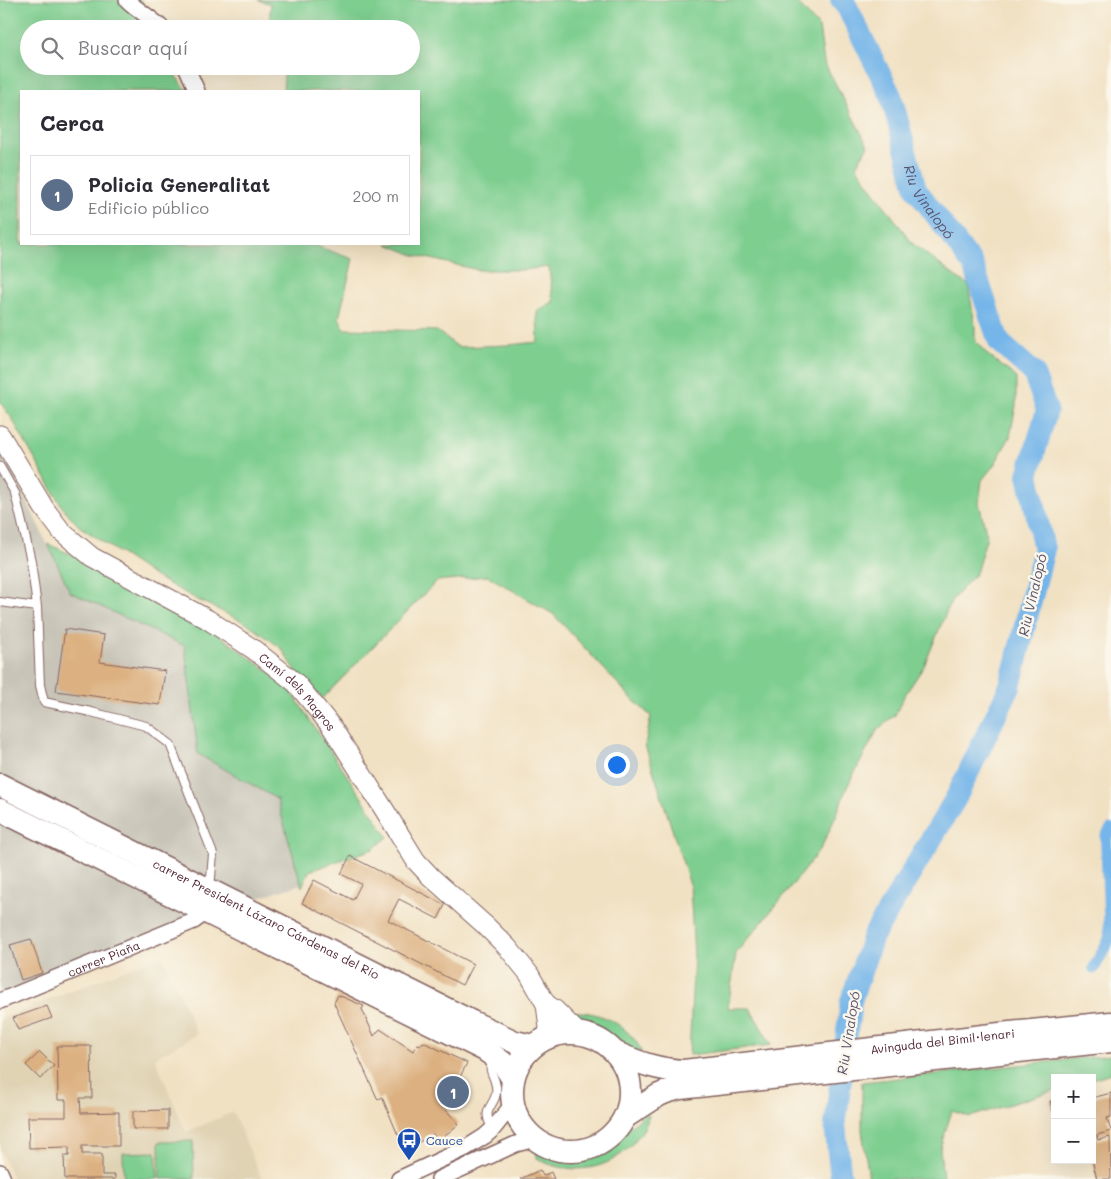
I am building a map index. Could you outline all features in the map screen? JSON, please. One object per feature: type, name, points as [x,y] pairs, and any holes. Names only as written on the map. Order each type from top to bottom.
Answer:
[{"type":"main road","name":"carrer President Lázaro Cárdenas del Río","points":[[0,785],[208,901],[476,1045],[502,1062],[513,1079]]},
{"type":"main road","name":"carrer President Lázaro Cárdenas del Río","points":[[0,810],[208,901],[515,1042],[540,1042]]},
{"type":"main road","name":"Avinguda del Bimil·lenari","points":[[625,1117],[658,1095],[680,1088],[1001,1043],[1111,1023]]},
{"type":"main road","points":[[562,1033],[578,1033],[589,1035],[599,1040],[616,1053],[626,1070],[631,1088],[629,1108],[618,1128],[596,1146],[570,1151],[556,1149],[543,1144],[524,1127],[513,1104],[513,1079],[520,1061],[540,1042],[562,1033]]},
{"type":"main road","name":"Avinguda del Bimil·lenari","points":[[616,1053],[656,1068],[684,1071],[1001,1043],[1111,1040]]},
{"type":"street","points":[[127,0],[136,9],[154,20]]},
{"type":"street","points":[[190,75],[197,90]]},
{"type":"street","name":"Camí dels Magros","points":[[0,436],[48,514],[62,532],[92,557],[207,619],[253,649],[296,683],[331,726],[416,861],[430,877],[486,926],[508,948],[529,974],[546,1004],[549,1028],[540,1042]]},
{"type":"street","name":"carrer Piaña","points":[[0,1001],[194,921],[208,901]]},
{"type":"street","name":"Camí dels Magros","points":[[546,1004],[555,1010],[578,1033]]},
{"type":"street","points":[[398,1179],[466,1148],[485,1136],[493,1130],[513,1104]]},
{"type":"street","points":[[439,1179],[516,1144],[536,1139]]},
{"type":"street","points":[[0,1172],[3,1179]]},
{"type":"lane","points":[[0,467],[16,493],[31,561],[37,607],[40,685],[44,702],[146,726],[170,744],[213,854],[208,901]]},
{"type":"lane","points":[[0,602],[37,607]]},
{"type":"lane","points":[[493,1130],[487,1116],[496,1092],[496,1085],[490,1070],[495,1056]]},
{"type":"shaded area","points":[[0,453],[13,472],[70,592],[185,646],[198,754],[277,799],[301,884],[172,927],[0,994]]},
{"type":"shaded area","points":[[162,955],[197,1034],[155,1058],[186,1132],[233,1112],[262,1179],[13,1179],[0,1150],[0,1019]]},
{"type":"green space","points":[[0,0],[142,0],[142,18],[145,20],[20,20],[20,75],[175,75],[188,90],[20,90],[20,245],[314,245],[353,259],[339,318],[344,329],[437,331],[458,347],[538,342],[537,311],[553,302],[549,267],[522,270],[478,270],[414,255],[389,245],[420,245],[420,90],[283,90],[284,75],[420,75],[420,20],[269,20],[271,4],[258,0],[795,0],[819,27],[824,62],[868,146],[856,166],[913,244],[968,284],[975,325],[975,341],[989,356],[1016,377],[1016,405],[1010,437],[994,465],[982,480],[979,503],[987,536],[976,573],[951,601],[924,666],[903,698],[895,715],[878,729],[847,787],[821,848],[736,953],[728,1008],[750,1008],[771,1045],[689,1055],[694,955],[690,885],[645,745],[651,716],[633,700],[553,614],[488,576],[437,581],[323,698],[305,684],[281,648],[248,624],[154,576],[79,526],[62,507],[11,417],[0,402]]},
{"type":"green space","points":[[48,544],[168,598],[286,684],[388,837],[373,849],[309,871],[302,887],[277,799],[198,754],[185,646],[70,592]]},
{"type":"green space","points":[[575,1012],[595,1014],[622,1027],[636,1041],[641,1050],[640,1053],[622,1044],[605,1032],[577,1022],[572,1016]]},
{"type":"green space","points":[[1111,1055],[1111,1073],[1096,1078],[1096,1074],[1051,1074],[1051,1091],[970,1117],[952,1111],[940,1148],[943,1179],[869,1179],[862,1130],[862,1082]]},
{"type":"green space","points":[[646,1114],[649,1115],[646,1125],[640,1134],[628,1148],[610,1161],[589,1168],[578,1169],[553,1165],[537,1158],[536,1150],[563,1159],[587,1157],[598,1153],[620,1139],[627,1129]]},
{"type":"green space","points":[[193,1141],[194,1179],[160,1179],[159,1142]]},
{"type":"green space","points":[[156,1152],[158,1179],[124,1179],[123,1153]]},
{"type":"building","points":[[65,629],[104,635],[100,662],[165,671],[160,705],[56,691]]},
{"type":"building","points":[[350,856],[445,905],[438,919],[399,899],[388,920],[473,964],[462,985],[302,903],[314,880],[353,900],[361,884],[341,874]]},
{"type":"building","points":[[31,939],[42,973],[21,980],[10,945]]},
{"type":"building","points":[[338,995],[364,1006],[362,1009],[374,1036],[380,1029],[413,1051],[417,1044],[421,1045],[423,1042],[467,1063],[459,1079],[466,1084],[445,1109],[459,1124],[438,1141],[433,1134],[409,1148],[403,1134],[398,1135],[382,1097],[378,1100],[334,1003]]},
{"type":"building","points":[[47,1006],[52,1018],[18,1030],[13,1018]]},
{"type":"building","points":[[57,1046],[91,1046],[92,1098],[80,1098],[81,1113],[119,1112],[119,1146],[82,1146],[82,1154],[102,1154],[102,1175],[115,1175],[115,1179],[65,1179],[64,1156],[69,1156],[69,1147],[29,1148],[28,1117],[66,1117],[66,1100],[58,1100]]},
{"type":"building","points":[[40,1052],[54,1066],[40,1079],[26,1065]]},
{"type":"building","points":[[1111,1093],[1111,1117],[1107,1118],[1111,1131],[1097,1135],[1098,1140],[1110,1137],[1111,1179],[1097,1179],[1093,1164],[1096,1164],[1096,1097]]},
{"type":"building","points":[[168,1110],[168,1129],[133,1129],[133,1111]]},
{"type":"building","points":[[540,1170],[543,1176],[551,1172],[554,1179],[520,1179]]},
{"type":"waterway","name":"Riu Vinalopó","points":[[841,0],[847,7],[891,96],[916,189],[973,265],[999,342],[1033,372],[1047,410],[1028,475],[1044,549],[1010,686],[956,798],[873,936],[851,1001],[835,1125],[841,1179]]},
{"type":"waterway","points":[[1094,968],[1110,938],[1106,837],[1111,829]]},
{"type":"place","name":"Policia Generalitat","points":[[453,1092]]},
{"type":"place","name":"Cauce","points":[[409,1161]]}]
